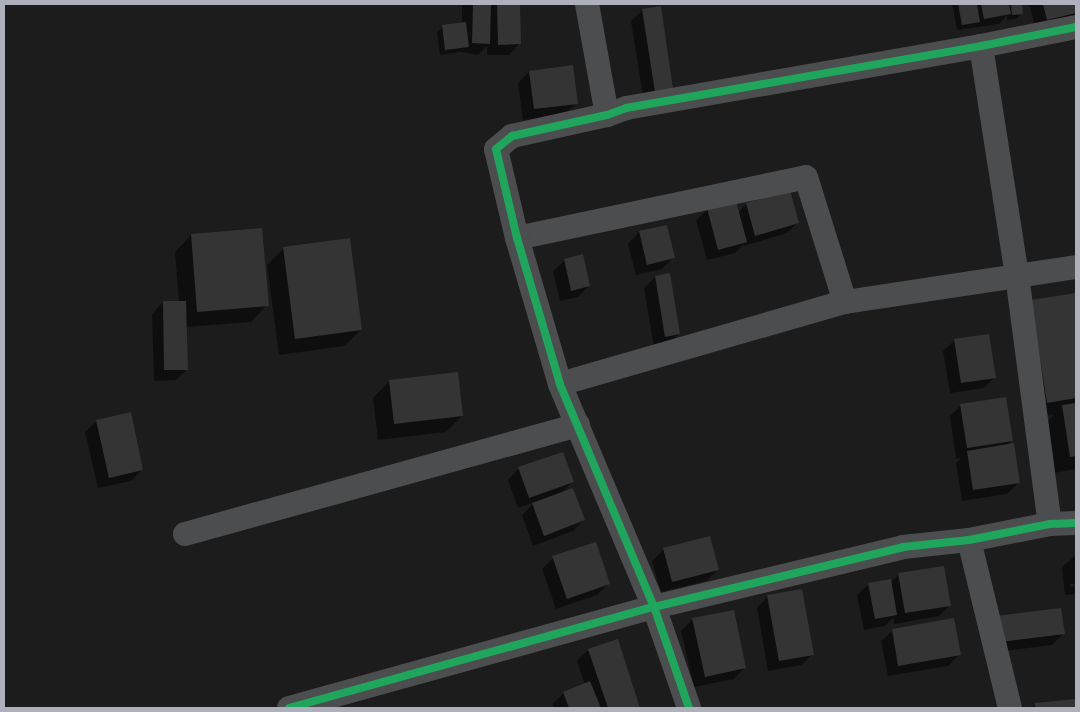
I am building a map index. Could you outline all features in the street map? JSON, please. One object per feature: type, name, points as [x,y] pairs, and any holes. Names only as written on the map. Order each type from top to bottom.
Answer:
[{"type":"street","points":[[587,4],[607,115]]},
{"type":"street","points":[[689,708],[654,607],[560,384],[517,238],[496,149],[512,136],[607,115],[626,108],[981,46],[1076,26]]},
{"type":"street","points":[[981,46],[1017,275],[1050,524]]},
{"type":"street","points":[[517,238],[806,177],[845,302]]},
{"type":"street","points":[[560,384],[845,302],[1076,267]]},
{"type":"street","points":[[185,534],[578,425]]},
{"type":"street","points":[[289,708],[654,607],[903,547],[969,540],[1050,524],[1076,523]]},
{"type":"street","points":[[969,540],[1010,708]]},
{"type":"building","points":[[473,4],[491,4],[490,44],[472,43]]},
{"type":"building","points":[[497,4],[520,4],[521,44],[498,45]]},
{"type":"building","points":[[958,4],[977,4],[980,22],[962,25]]},
{"type":"building","points":[[981,4],[1009,4],[1011,14],[984,19]]},
{"type":"building","points":[[1011,4],[1022,4],[1023,14],[1012,15]]},
{"type":"building","points":[[1043,4],[1076,4],[1076,13],[1047,20]]},
{"type":"building","points":[[661,6],[673,89],[655,92],[642,9]]},
{"type":"building","points":[[466,22],[469,47],[445,50],[442,25]]},
{"type":"building","points":[[573,65],[578,104],[534,109],[529,71]]},
{"type":"building","points":[[790,190],[799,223],[755,236],[746,203]]},
{"type":"building","points":[[736,201],[747,242],[718,250],[707,208]]},
{"type":"building","points":[[667,225],[675,258],[647,265],[639,231]]},
{"type":"building","points":[[262,228],[269,306],[197,312],[191,234]]},
{"type":"building","points":[[350,238],[362,330],[295,339],[283,247]]},
{"type":"building","points":[[583,254],[590,286],[571,291],[564,259]]},
{"type":"building","points":[[670,273],[680,334],[665,337],[655,276]]},
{"type":"building","points":[[1076,293],[1076,398],[1047,403],[1031,300]]},
{"type":"building","points":[[163,301],[186,301],[188,370],[164,370]]},
{"type":"building","points":[[989,334],[996,378],[961,383],[954,339]]},
{"type":"building","points":[[458,372],[463,416],[394,424],[389,380]]},
{"type":"building","points":[[1006,397],[1013,441],[967,448],[960,404]]},
{"type":"building","points":[[1076,403],[1076,456],[1070,457],[1062,405]]},
{"type":"building","points":[[131,412],[143,470],[109,478],[96,420]]},
{"type":"building","points":[[1014,443],[1020,483],[973,490],[967,451]]},
{"type":"building","points":[[563,452],[574,482],[529,498],[518,467]]},
{"type":"building","points":[[573,488],[585,520],[544,536],[532,503]]},
{"type":"building","points":[[710,536],[719,570],[672,582],[663,548]]},
{"type":"building","points":[[596,542],[610,584],[567,599],[552,556]]},
{"type":"building","points":[[944,566],[951,606],[905,613],[898,573]]},
{"type":"building","points":[[891,579],[897,615],[875,619],[868,583]]},
{"type":"building","points":[[802,589],[814,655],[779,661],[767,595]]},
{"type":"building","points":[[1061,608],[1065,634],[1000,642],[996,616]]},
{"type":"building","points":[[734,610],[746,668],[705,677],[692,618]]},
{"type":"building","points":[[954,618],[961,655],[898,666],[892,629]]},
{"type":"building","points":[[618,639],[640,708],[608,708],[588,649]]},
{"type":"building","points":[[590,681],[601,708],[569,708],[563,692]]},
{"type":"building","points":[[1076,699],[1076,708],[1035,708],[1035,703]]},
{"type":"cycle path","points":[[689,708],[654,607],[560,384],[517,238],[496,149],[512,136],[607,115],[626,108],[981,46],[1076,27]]},
{"type":"cycle path","points":[[289,708],[654,607],[903,547],[969,540],[1050,524],[1076,523]]}]
